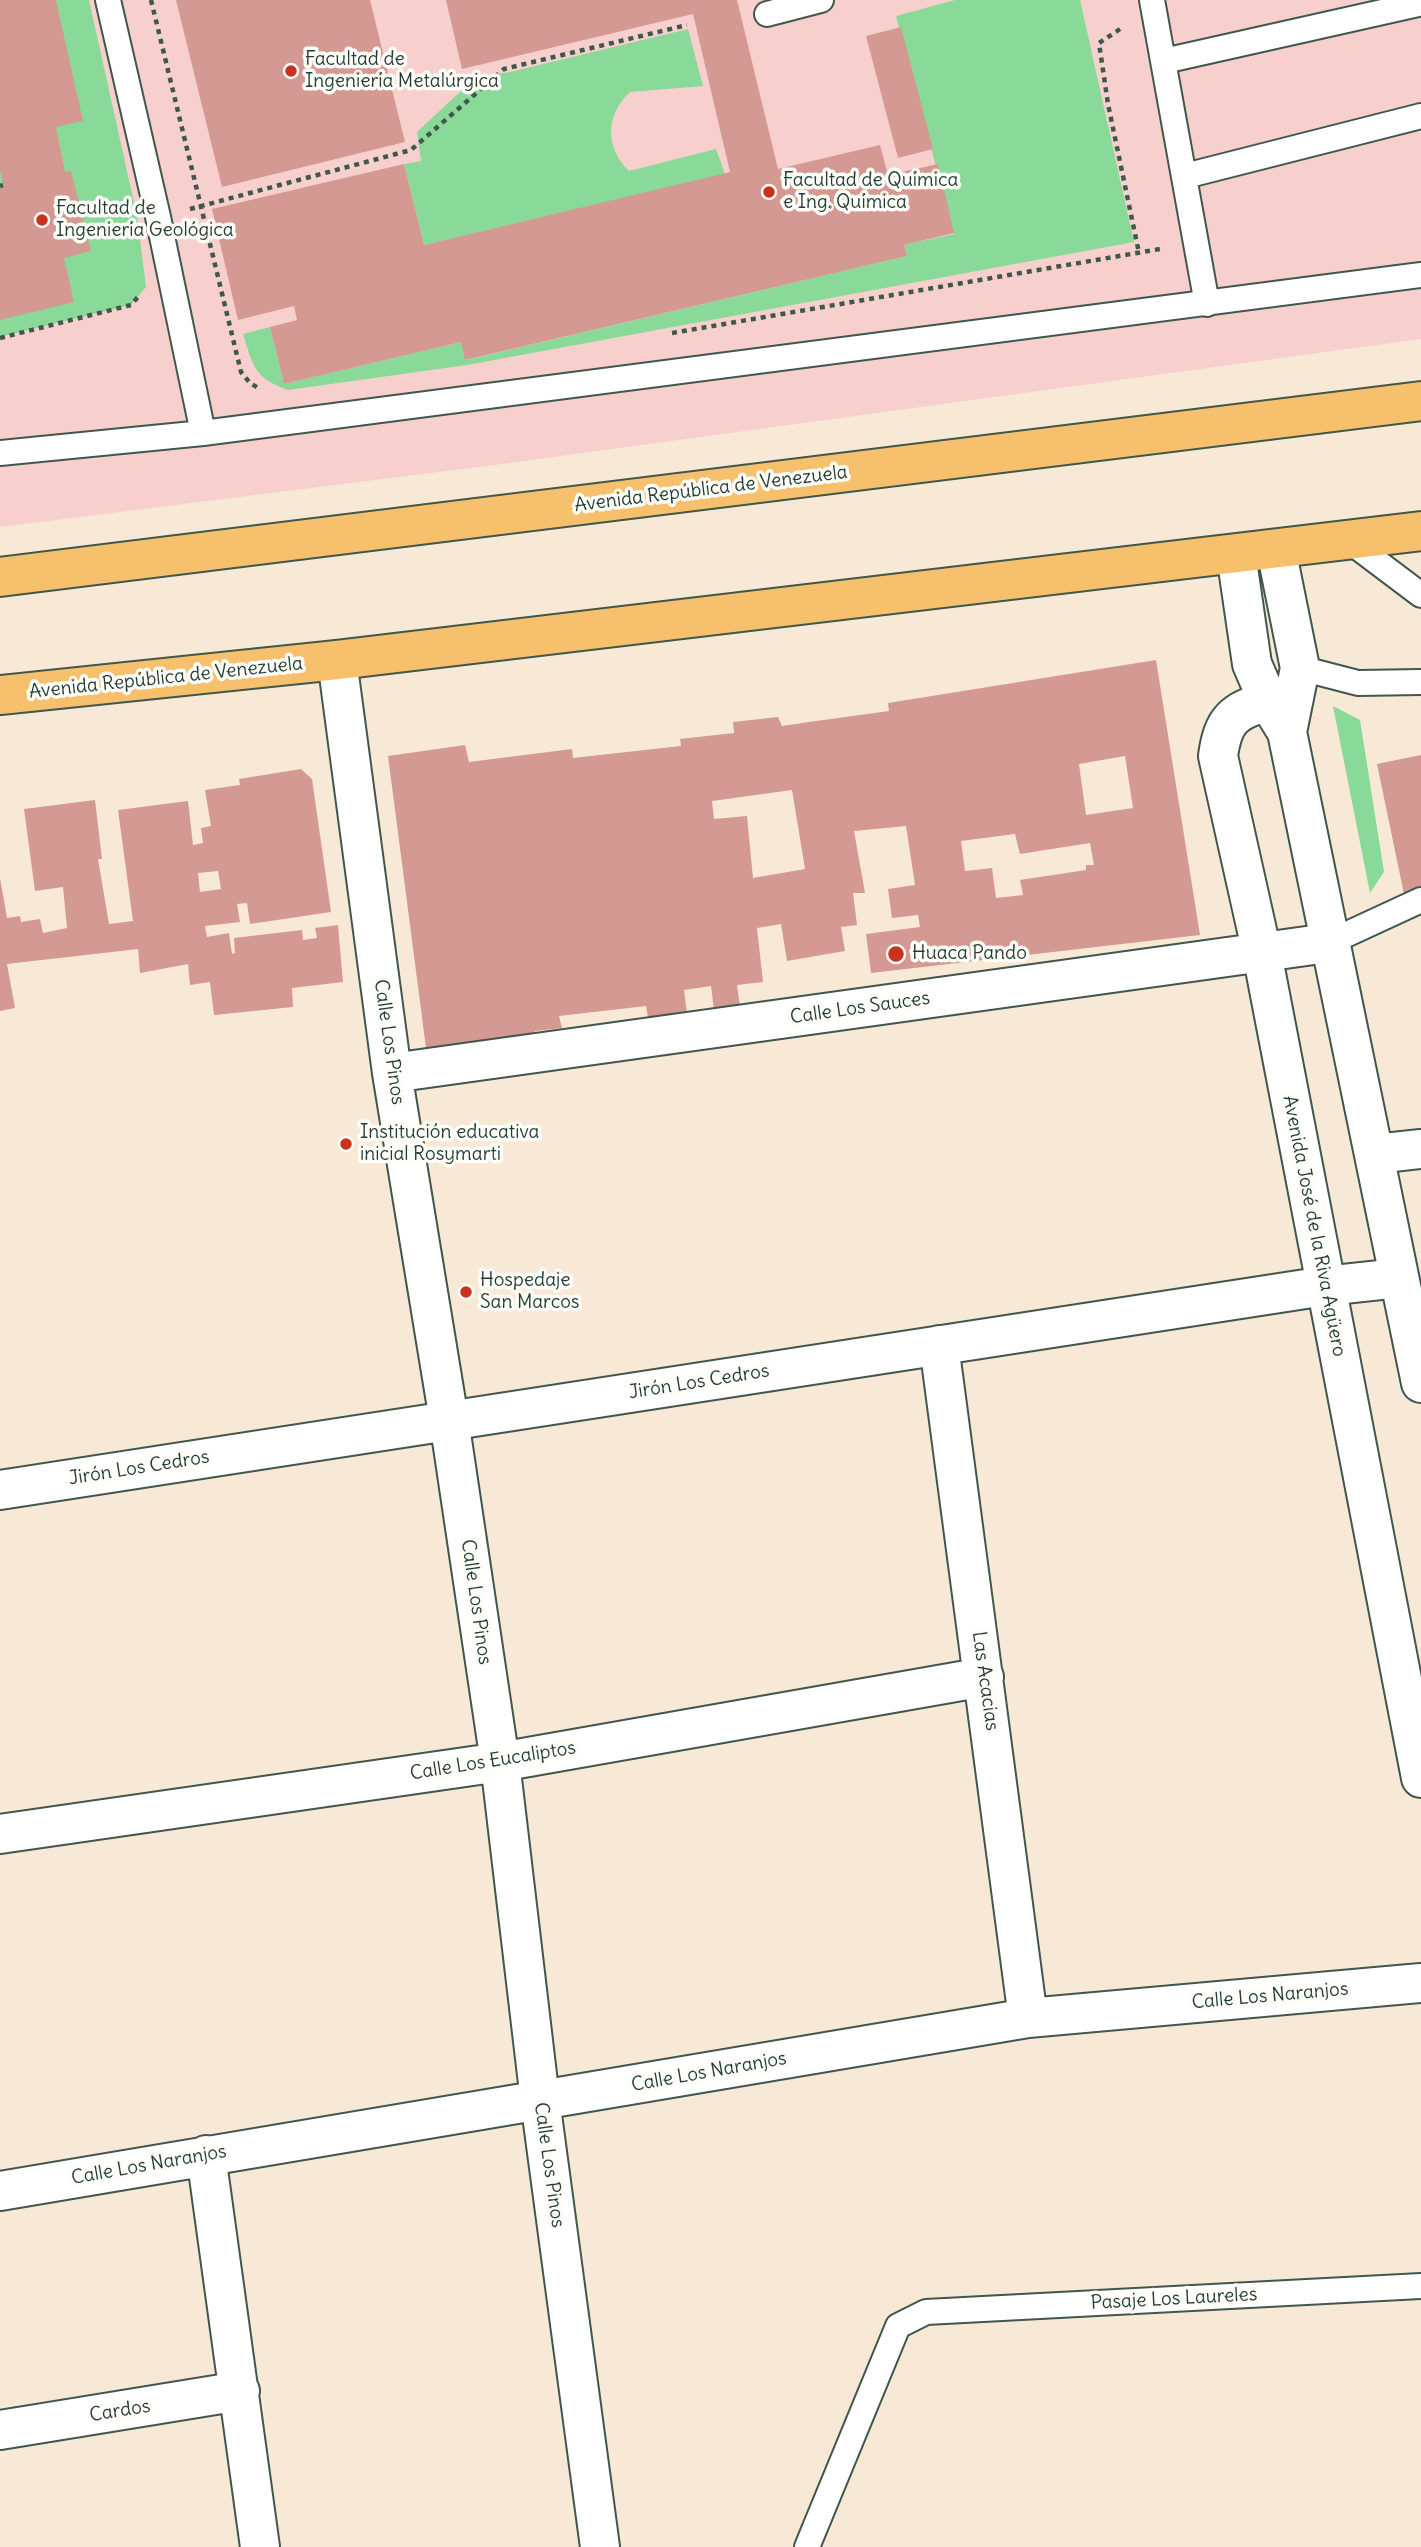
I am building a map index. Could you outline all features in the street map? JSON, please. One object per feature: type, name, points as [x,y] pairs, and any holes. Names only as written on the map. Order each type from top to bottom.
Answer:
[{"type":"main road","name":"Avenida República de Venezuela","points":[[2,579],[1421,401]]},
{"type":"main road","name":"Avenida República de Venezuela","points":[[1362,538],[1421,523]]},
{"type":"main road","name":"Avenida República de Venezuela","points":[[18,694],[337,660],[1421,531]]},
{"type":"main road","points":[[0,674],[18,694]]},
{"type":"street","points":[[1276,550],[1300,668],[1277,717]]},
{"type":"street","points":[[1236,554],[1252,664],[1277,717],[1375,1154],[1421,1383]]},
{"type":"street","name":"Calle Los Pinos","points":[[337,660],[392,1073],[449,1420],[500,1762],[540,2100],[605,2546]]},
{"type":"street","name":"Avenida José de la Riva Agüero","points":[[1277,717],[1236,713],[1221,733],[1217,756],[1262,953],[1421,1778]]},
{"type":"street","name":"Calle Los Sauces","points":[[392,1073],[1328,943]]},
{"type":"street","points":[[1375,1154],[1421,1149]]},
{"type":"street","name":"Jirón Los Cedros","points":[[0,1490],[1325,1286],[1399,1278]]},
{"type":"street","name":"Las Acacias","points":[[939,1345],[1028,2018]]},
{"type":"street","name":"Calle Los Eucaliptos","points":[[0,1834],[500,1762],[984,1677]]},
{"type":"street","name":"Calle Los Naranjos","points":[[0,2191],[1028,2018],[1421,1983]]},
{"type":"street","points":[[206,2155],[260,2547]]},
{"type":"street","name":"Cardos","points":[[0,2430],[240,2391]]},
{"type":"lane","points":[[108,0],[158,216],[203,433]]},
{"type":"lane","points":[[767,14],[821,0]]},
{"type":"lane","points":[[1152,0],[1207,304]]},
{"type":"lane","points":[[1164,61],[1418,6]]},
{"type":"lane","points":[[1185,176],[1421,116]]},
{"type":"lane","points":[[0,453],[203,433],[1421,275]]},
{"type":"lane","points":[[1362,538],[1421,595]]},
{"type":"lane","points":[[1300,668],[1358,683],[1421,682]]},
{"type":"lane","points":[[1328,943],[1421,900]]},
{"type":"lane","name":"Pasaje Los Laureles","points":[[807,2547],[898,2326],[926,2312],[1421,2286]]},
{"type":"path","points":[[151,0],[203,206],[241,372],[250,383],[266,392]]},
{"type":"path","points":[[158,216],[411,150],[503,69],[687,25]]},
{"type":"path","points":[[1120,29],[1099,43],[1108,104],[1139,253]]},
{"type":"path","points":[[658,335],[1167,247]]},
{"type":"path","points":[[0,338],[131,305],[146,287]]},
{"type":"shaded area","points":[[0,0],[1421,0],[1421,339],[495,465],[0,527]]},
{"type":"green space","points":[[0,0],[89,0],[137,216],[146,287],[131,305],[0,337]]},
{"type":"green space","points":[[955,0],[1080,0],[1134,242],[467,365],[288,390],[268,381],[256,370],[243,334],[270,327],[284,384],[461,342],[466,360],[907,256],[904,245],[954,234],[896,16]]},
{"type":"green space","points":[[688,29],[703,86],[630,92],[612,121],[612,142],[621,162],[629,171],[716,149],[725,174],[424,245],[404,164],[421,161],[417,132],[476,77],[510,72]]},
{"type":"green space","points":[[1333,706],[1360,720],[1384,872],[1370,893]]},
{"type":"building","points":[[0,0],[56,0],[83,121],[56,127],[65,172],[71,171],[91,251],[64,258],[74,302],[0,320],[0,188],[4,187],[0,170]]},
{"type":"building","name":"Facultad de Ingeniería Metalúrgica","points":[[176,0],[370,0],[405,142],[222,187]]},
{"type":"building","name":"Facultad de Química e Ing. Química","points":[[446,0],[737,0],[778,169],[880,145],[888,175],[938,164],[954,233],[904,245],[907,256],[465,360],[461,342],[284,384],[270,327],[297,320],[294,306],[238,320],[212,209],[404,164],[424,245],[730,172],[693,14],[462,69]]},
{"type":"building","points":[[901,27],[933,149],[898,158],[866,36]]},
{"type":"building","points":[[1156,660],[1200,935],[871,973],[866,934],[920,927],[918,915],[892,918],[888,889],[915,885],[906,826],[854,831],[865,893],[853,893],[857,925],[841,927],[845,951],[787,961],[781,924],[757,928],[763,982],[737,985],[740,1007],[714,1010],[711,986],[684,990],[687,1013],[648,1018],[646,1006],[559,1016],[562,1028],[535,1031],[537,1047],[503,1040],[426,1048],[388,756],[465,745],[469,762],[572,749],[573,758],[681,746],[680,739],[734,733],[733,722],[778,717],[782,726],[889,711],[888,703]],"holes":[[[1125,756],[1133,808],[1086,815],[1079,764]],[[792,790],[805,869],[753,878],[747,816],[714,819],[712,801]],[[1015,834],[1020,854],[1090,843],[1094,865],[1086,865],[1086,870],[1020,880],[1023,895],[996,898],[992,868],[965,871],[961,841]]]},
{"type":"building","points":[[1421,755],[1421,895],[1405,899],[1377,764]]},
{"type":"building","points":[[301,769],[312,779],[331,912],[250,924],[247,903],[237,904],[240,922],[205,926],[207,937],[229,933],[232,954],[235,953],[234,938],[302,930],[303,940],[317,938],[315,928],[338,925],[343,982],[292,988],[293,1007],[214,1015],[210,982],[190,985],[188,964],[140,973],[138,949],[7,964],[15,1008],[0,1011],[0,878],[7,918],[20,916],[21,922],[40,919],[43,933],[67,928],[63,887],[35,891],[24,809],[95,800],[102,859],[98,859],[109,924],[133,921],[118,810],[188,801],[193,845],[203,843],[201,828],[211,826],[205,790],[240,785],[239,779]],"holes":[[[218,871],[221,889],[200,892],[198,873]]]},
{"type":"place","name":"Facultad de Ingeniería Metalúrgica","points":[[291,71]]},
{"type":"place","name":"Facultad de Química e Ing. Química","points":[[769,192]]},
{"type":"place","name":"Facultad de Ingeniería Geológica","points":[[42,220]]},
{"type":"place","name":"Huaca Pando","points":[[896,954]]},
{"type":"place","name":"Institución educativa inicial Rosymarti","points":[[346,1144]]},
{"type":"place","name":"Hospedaje San Marcos","points":[[466,1292]]}]
